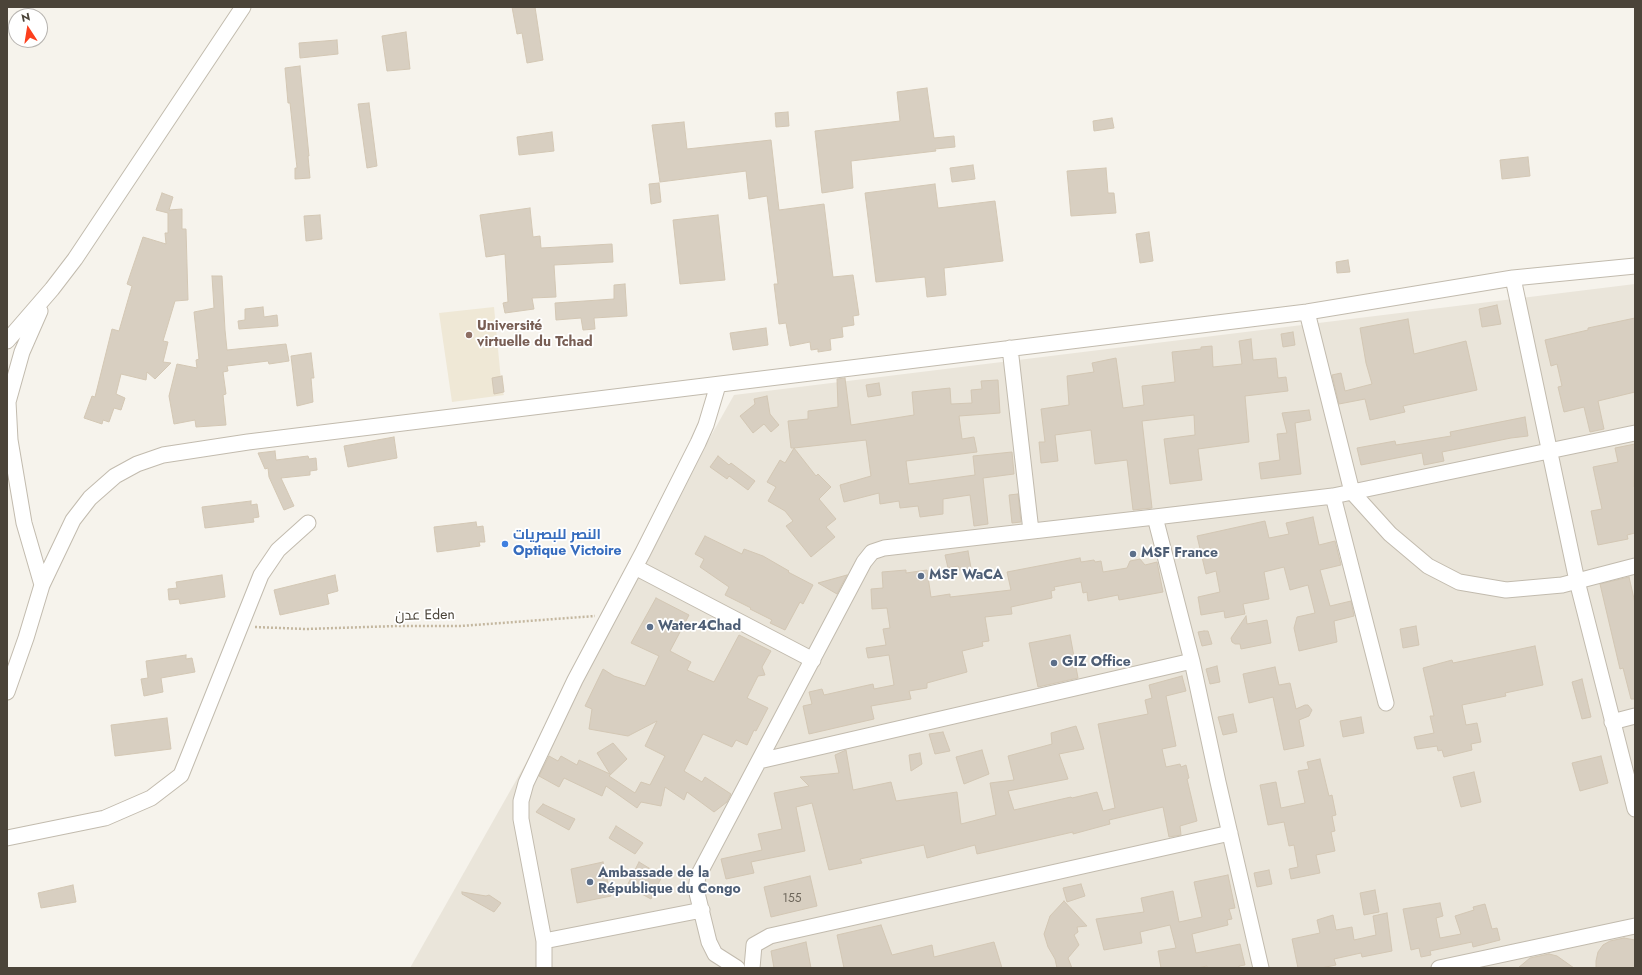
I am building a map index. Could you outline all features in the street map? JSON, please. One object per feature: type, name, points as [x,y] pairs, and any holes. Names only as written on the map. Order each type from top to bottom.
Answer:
[{"type":"street","points":[[7,341],[52,289],[75,259],[243,7]]},
{"type":"street","points":[[7,692],[26,638],[42,585],[73,520],[90,498],[115,476],[137,464],[163,455],[256,441],[1307,312],[1514,278],[1635,266]]},
{"type":"street","points":[[1514,278],[1577,581],[1635,809]]},
{"type":"street","points":[[42,585],[24,523],[10,440],[8,401],[25,345],[52,289]]},
{"type":"street","points":[[1307,312],[1352,492],[1390,534],[1428,566],[1459,582],[1506,590],[1562,585],[1635,566]]},
{"type":"street","points":[[1010,348],[1031,531]]},
{"type":"street","points":[[544,968],[544,940],[521,819],[521,802],[526,783],[575,680],[698,443],[706,425],[718,385]]},
{"type":"street","points":[[736,968],[715,954],[709,942],[696,889],[698,876],[864,562],[872,552],[884,548],[1155,518],[1333,496],[1635,433]]},
{"type":"street","points":[[1333,496],[1386,703]]},
{"type":"street","points":[[1155,518],[1192,661],[1262,968]]},
{"type":"street","points":[[7,838],[105,818],[151,798],[181,774],[261,575],[278,550],[308,523]]},
{"type":"street","points":[[634,567],[813,660]]},
{"type":"street","points":[[759,760],[1192,661]]},
{"type":"street","points":[[1612,722],[1635,716]]},
{"type":"street","points":[[752,968],[754,944],[770,936],[1230,833]]},
{"type":"street","points":[[544,940],[702,910]]},
{"type":"street","points":[[1439,968],[1635,926]]},
{"type":"path","name":"عدن Eden","points":[[240,627],[306,629],[397,626],[461,626],[610,614]]},
{"type":"shaded area","points":[[1635,284],[1635,968],[410,968],[734,395]]},
{"type":"shaded area","name":"Université virtuelle du Tchad","points":[[494,307],[502,391],[504,395],[452,402],[439,313]]},
{"type":"building","points":[[512,7],[535,7],[543,60],[527,63],[522,33],[517,34]]},
{"type":"building","points":[[406,32],[410,69],[387,71],[382,36]]},
{"type":"building","points":[[337,40],[338,54],[300,58],[299,43]]},
{"type":"building","points":[[300,66],[310,178],[295,179],[295,168],[297,168],[285,68]]},
{"type":"building","points":[[927,88],[934,138],[954,136],[955,147],[935,149],[936,151],[851,161],[853,188],[822,193],[815,131],[900,121],[897,92]]},
{"type":"building","points":[[369,103],[377,166],[367,168],[358,104]]},
{"type":"building","points":[[788,112],[789,126],[776,127],[775,113]]},
{"type":"building","points":[[1112,118],[1114,128],[1094,131],[1093,121]]},
{"type":"building","points":[[684,122],[687,149],[771,140],[779,210],[824,204],[833,277],[853,275],[859,315],[853,316],[854,325],[842,327],[843,337],[830,339],[831,350],[818,352],[818,349],[811,350],[810,342],[790,346],[786,323],[779,324],[774,284],[778,284],[767,196],[749,199],[746,171],[660,182],[652,125]]},
{"type":"building","points":[[552,132],[554,151],[519,155],[517,137]]},
{"type":"building","points":[[1528,157],[1530,176],[1502,179],[1500,160]]},
{"type":"building","points":[[973,165],[975,179],[952,182],[950,168]]},
{"type":"building","points":[[1106,168],[1108,193],[1114,193],[1116,213],[1071,216],[1067,171]]},
{"type":"building","points":[[659,183],[661,202],[651,204],[649,184]]},
{"type":"building","points":[[935,184],[938,208],[995,201],[1003,261],[944,268],[946,295],[927,297],[925,277],[876,282],[865,193]]},
{"type":"building","points":[[162,193],[173,197],[169,210],[182,209],[182,229],[186,229],[188,300],[175,301],[163,341],[168,342],[163,362],[171,363],[155,379],[147,372],[146,380],[121,374],[116,394],[125,398],[121,410],[114,408],[109,422],[103,420],[102,424],[84,418],[92,396],[95,397],[112,329],[119,331],[132,286],[127,284],[143,237],[166,244],[165,233],[168,233],[168,213],[156,210]]},
{"type":"building","points":[[530,208],[533,237],[540,236],[541,248],[612,244],[613,262],[554,265],[556,297],[532,298],[534,309],[505,313],[503,303],[508,302],[505,254],[486,257],[480,215]]},
{"type":"building","points":[[320,215],[322,239],[306,241],[304,216]]},
{"type":"building","points":[[718,215],[725,280],[680,284],[673,220]]},
{"type":"building","points":[[1149,232],[1153,261],[1140,263],[1136,234]]},
{"type":"building","points":[[1348,260],[1350,272],[1337,273],[1336,262]]},
{"type":"building","points":[[212,276],[222,276],[227,350],[286,344],[289,361],[269,364],[268,361],[227,366],[228,371],[223,372],[226,394],[223,395],[226,425],[196,427],[195,420],[174,424],[169,396],[177,364],[197,368],[196,360],[199,359],[194,312],[214,308]]},
{"type":"building","points":[[625,284],[627,316],[594,318],[595,329],[583,330],[581,318],[556,320],[555,303],[614,299],[614,285]]},
{"type":"building","points":[[1497,305],[1501,324],[1482,327],[1479,309]]},
{"type":"building","points":[[263,307],[264,317],[277,315],[278,326],[239,329],[238,321],[245,320],[245,309]]},
{"type":"building","points":[[1635,318],[1635,392],[1598,401],[1604,429],[1590,432],[1584,407],[1564,412],[1558,387],[1562,386],[1557,364],[1551,366],[1545,340],[1588,330],[1588,328]]},
{"type":"building","points":[[1408,319],[1414,354],[1466,341],[1477,390],[1403,406],[1405,412],[1370,420],[1365,399],[1339,404],[1332,375],[1341,373],[1345,391],[1372,384],[1366,363],[1360,328]]},
{"type":"building","points":[[766,328],[768,345],[733,350],[730,333]]},
{"type":"building","points":[[1293,332],[1295,345],[1283,347],[1281,334]]},
{"type":"building","points":[[1251,339],[1253,360],[1276,358],[1278,378],[1286,377],[1288,391],[1245,396],[1249,442],[1198,449],[1202,480],[1170,484],[1164,439],[1195,435],[1194,415],[1142,421],[1152,508],[1133,510],[1127,460],[1095,464],[1091,430],[1055,435],[1058,461],[1041,463],[1039,442],[1045,442],[1041,409],[1069,405],[1067,376],[1094,372],[1092,363],[1116,358],[1123,408],[1144,405],[1142,386],[1175,382],[1172,352],[1201,349],[1201,347],[1212,346],[1213,367],[1242,364],[1239,341]]},
{"type":"building","points":[[311,353],[314,378],[311,378],[313,402],[297,406],[291,356]]},
{"type":"building","points":[[502,376],[504,392],[494,394],[492,378]]},
{"type":"building","points":[[845,378],[851,425],[914,415],[912,392],[950,388],[951,404],[972,403],[971,390],[982,389],[981,381],[998,380],[1000,413],[959,416],[962,439],[974,437],[977,452],[906,461],[909,484],[975,475],[973,456],[1012,452],[1014,474],[983,478],[988,524],[974,526],[970,495],[943,499],[943,514],[920,517],[918,506],[900,508],[899,501],[880,504],[879,493],[844,502],[840,485],[871,476],[866,440],[791,448],[788,421],[808,419],[808,411],[838,407],[837,379]]},
{"type":"building","points":[[879,383],[881,395],[868,397],[866,385]]},
{"type":"building","points":[[767,396],[770,414],[779,425],[771,432],[764,424],[753,433],[740,416],[755,404],[754,399]]},
{"type":"building","points":[[1309,410],[1311,420],[1295,423],[1301,474],[1261,479],[1259,463],[1280,460],[1277,434],[1287,433],[1282,413]]},
{"type":"building","points":[[1525,417],[1528,436],[1442,452],[1444,461],[1424,465],[1422,453],[1361,465],[1357,448],[1395,441],[1396,445],[1451,436],[1450,432]]},
{"type":"building","points":[[394,437],[397,458],[348,467],[344,446]]},
{"type":"building","points":[[1635,444],[1635,533],[1627,535],[1628,539],[1598,545],[1591,511],[1602,509],[1593,467],[1618,462],[1615,448]]},
{"type":"building","points":[[794,448],[816,476],[818,474],[831,487],[819,499],[836,519],[826,527],[835,537],[811,557],[786,526],[793,521],[785,511],[768,501],[776,487],[767,482],[780,460],[785,463]]},
{"type":"building","points":[[275,451],[276,460],[308,456],[309,459],[316,458],[317,470],[310,471],[310,475],[281,478],[294,506],[284,510],[269,477],[268,468],[265,469],[258,453]]},
{"type":"building","points":[[718,456],[729,465],[731,463],[755,481],[748,490],[729,476],[727,479],[710,467]]},
{"type":"building","points":[[1018,494],[1021,522],[1012,523],[1009,495]]},
{"type":"building","points":[[251,501],[251,505],[257,504],[259,517],[253,518],[254,522],[205,528],[202,507]]},
{"type":"building","points":[[1313,517],[1319,545],[1335,541],[1341,565],[1320,570],[1330,606],[1351,601],[1354,616],[1334,621],[1337,642],[1299,651],[1294,628],[1297,617],[1315,613],[1308,585],[1290,590],[1284,567],[1264,572],[1269,599],[1243,604],[1245,614],[1225,618],[1224,611],[1201,615],[1198,597],[1220,592],[1216,571],[1206,574],[1197,536],[1265,521],[1269,538],[1289,534],[1286,523]]},
{"type":"building","points":[[476,522],[477,527],[483,526],[485,542],[479,542],[480,546],[437,552],[434,527]]},
{"type":"building","points":[[705,536],[742,554],[744,549],[763,556],[789,571],[788,572],[813,585],[803,604],[800,602],[785,630],[770,623],[772,620],[725,595],[729,587],[700,567],[704,559],[695,554]]},
{"type":"building","points":[[968,551],[971,568],[959,570],[958,566],[948,568],[945,555]]},
{"type":"building","points":[[1080,558],[1081,562],[1094,560],[1095,562],[1101,561],[1103,572],[1127,568],[1130,561],[1140,559],[1145,565],[1157,562],[1163,592],[1119,600],[1118,595],[1088,601],[1087,592],[1083,593],[1081,582],[1054,587],[1055,590],[1051,591],[1052,598],[1011,607],[1012,614],[985,617],[989,641],[982,642],[983,646],[962,651],[967,672],[927,683],[927,688],[909,691],[911,699],[871,706],[874,719],[809,734],[803,706],[812,704],[809,692],[822,689],[824,695],[873,684],[874,689],[894,685],[889,655],[868,658],[866,648],[886,645],[883,629],[890,628],[887,608],[872,609],[871,589],[883,588],[882,572],[906,570],[906,573],[927,570],[931,597],[950,594],[950,597],[1011,590],[1007,572]]},
{"type":"building","points":[[222,575],[225,597],[180,604],[179,599],[169,600],[168,589],[177,588],[176,582]]},
{"type":"building","points":[[335,575],[338,591],[327,594],[329,604],[280,615],[274,590]]},
{"type":"building","points":[[847,575],[837,594],[818,583]]},
{"type":"building","points":[[1629,577],[1635,603],[1635,699],[1631,699],[1623,668],[1620,669],[1600,584]]},
{"type":"building","points":[[656,598],[689,615],[670,651],[691,662],[687,670],[714,682],[739,635],[771,651],[762,667],[765,675],[758,676],[747,698],[768,708],[756,731],[754,730],[747,745],[736,740],[732,747],[703,734],[684,771],[702,782],[705,777],[731,794],[727,802],[714,812],[687,792],[684,800],[665,787],[661,806],[641,802],[637,808],[606,786],[602,796],[564,778],[559,787],[539,776],[549,756],[558,761],[561,756],[577,765],[579,760],[610,774],[597,753],[613,743],[627,759],[609,776],[635,793],[641,782],[650,785],[665,756],[645,746],[657,721],[628,736],[589,729],[592,709],[585,706],[603,669],[614,676],[645,686],[659,656],[631,643]]},
{"type":"building","points":[[1246,616],[1247,624],[1267,620],[1271,643],[1241,649],[1240,644],[1235,644],[1232,642],[1231,638]]},
{"type":"building","points":[[1416,626],[1419,645],[1403,648],[1400,629]]},
{"type":"building","points":[[1208,631],[1212,644],[1202,646],[1198,632]]},
{"type":"building","name":"GIZ Office","points":[[1070,635],[1078,678],[1038,687],[1029,643]]},
{"type":"building","points":[[1535,646],[1543,685],[1505,693],[1506,696],[1462,705],[1466,725],[1477,723],[1481,742],[1471,744],[1472,750],[1444,757],[1442,750],[1438,751],[1437,746],[1417,749],[1414,737],[1434,733],[1430,716],[1434,716],[1423,668],[1452,660],[1453,663]]},
{"type":"building","points":[[186,655],[186,659],[192,658],[195,672],[161,678],[163,692],[144,696],[141,679],[148,678],[146,661]]},
{"type":"building","points":[[1217,666],[1220,682],[1210,684],[1206,669]]},
{"type":"building","points":[[1275,667],[1279,685],[1290,683],[1296,709],[1308,705],[1312,710],[1309,716],[1299,720],[1304,746],[1284,750],[1273,697],[1249,703],[1243,674]]},
{"type":"building","points":[[1182,676],[1186,691],[1166,696],[1176,746],[1162,749],[1166,767],[1180,764],[1181,767],[1186,765],[1189,778],[1187,779],[1197,821],[1180,826],[1181,835],[1169,837],[1163,807],[1109,820],[1110,824],[1073,834],[1073,832],[977,854],[975,845],[927,858],[924,845],[860,859],[862,863],[829,870],[812,803],[796,807],[805,851],[751,862],[754,873],[726,879],[721,859],[762,850],[758,834],[782,829],[774,793],[809,786],[800,777],[839,773],[835,755],[846,750],[853,790],[891,782],[896,801],[957,792],[961,824],[996,815],[990,783],[1014,780],[1008,756],[1052,744],[1051,733],[1076,726],[1084,749],[1059,754],[1068,779],[1008,791],[1014,810],[1097,792],[1103,811],[1115,808],[1098,724],[1148,714],[1145,700],[1152,698],[1149,685]]},
{"type":"building","points":[[1582,679],[1591,717],[1582,719],[1572,682]]},
{"type":"building","points":[[1233,714],[1237,732],[1223,735],[1218,717]]},
{"type":"building","points":[[1361,717],[1364,733],[1343,737],[1340,721]]},
{"type":"building","points":[[167,718],[171,749],[115,756],[111,725]]},
{"type":"building","points":[[943,732],[950,751],[935,754],[929,734]]},
{"type":"building","points":[[982,750],[989,774],[964,784],[956,757]]},
{"type":"building","points":[[920,753],[922,764],[911,771],[909,755]]},
{"type":"building","points":[[1601,756],[1608,783],[1580,791],[1572,763]]},
{"type":"building","points":[[1320,759],[1329,796],[1332,795],[1336,815],[1332,816],[1335,831],[1331,832],[1335,851],[1316,855],[1320,873],[1291,879],[1289,869],[1298,867],[1294,845],[1289,846],[1284,822],[1268,825],[1260,785],[1276,782],[1281,808],[1305,803],[1298,771],[1309,769],[1307,762]]},
{"type":"building","points":[[1474,772],[1481,802],[1461,807],[1453,777]]},
{"type":"building","points":[[543,804],[575,819],[569,830],[536,812]]},
{"type":"building","points":[[616,826],[643,843],[635,854],[609,838]]},
{"type":"building","name":"Ambassade de la République du Congo","points":[[603,862],[611,896],[577,903],[571,869]]},
{"type":"building","points":[[639,862],[662,876],[651,899],[627,886]]},
{"type":"building","points":[[1269,870],[1272,884],[1257,887],[1254,873]]},
{"type":"building","points":[[1228,875],[1235,908],[1229,909],[1232,919],[1227,920],[1228,925],[1192,934],[1196,953],[1240,944],[1245,965],[1239,966],[1239,968],[1207,968],[1207,966],[1197,968],[1161,968],[1158,951],[1176,948],[1170,925],[1140,932],[1142,943],[1104,950],[1096,919],[1144,912],[1141,898],[1173,891],[1179,922],[1202,917],[1194,882]]},
{"type":"building","points":[[810,876],[817,906],[771,917],[764,887]]},
{"type":"building","points":[[1081,884],[1085,896],[1067,902],[1063,888]]},
{"type":"building","points":[[73,885],[76,902],[41,908],[38,893]]},
{"type":"building","points":[[1375,890],[1379,912],[1364,915],[1360,893]]},
{"type":"building","points":[[462,892],[486,896],[489,895],[501,903],[494,912],[462,894]]},
{"type":"building","points":[[1064,901],[1087,926],[1077,927],[1078,932],[1074,935],[1079,945],[1068,958],[1072,968],[1057,968],[1055,959],[1048,947],[1044,934],[1050,916]]},
{"type":"building","points":[[1440,903],[1443,916],[1436,918],[1440,938],[1461,934],[1455,916],[1474,910],[1473,907],[1485,904],[1492,929],[1497,928],[1500,940],[1473,947],[1472,942],[1430,951],[1431,955],[1421,957],[1419,948],[1411,950],[1403,909]]},
{"type":"building","points":[[1387,913],[1392,951],[1362,957],[1361,953],[1334,959],[1336,965],[1321,968],[1298,968],[1292,939],[1320,933],[1317,920],[1333,915],[1336,930],[1352,927],[1354,940],[1376,935],[1373,916]]},
{"type":"building","points":[[881,925],[892,955],[932,945],[934,957],[994,942],[1002,968],[844,968],[837,935]]},
{"type":"building","points":[[1624,938],[1635,940],[1635,968],[1596,968],[1598,952],[1603,945],[1610,941]]},
{"type":"building","points":[[806,942],[811,968],[774,968],[771,951]]},
{"type":"building","points":[[1549,954],[1557,956],[1574,968],[1518,968],[1530,958]]},
{"type":"place","name":"Université virtuelle du Tchad","points":[[469,335]]},
{"type":"place","name":"النصر للبصريات Optique Victoire","points":[[505,544]]},
{"type":"place","name":"MSF France","points":[[1133,554]]},
{"type":"place","name":"MSF WaCA","points":[[921,576]]},
{"type":"place","name":"Water4Chad","points":[[650,627]]},
{"type":"place","name":"GIZ Office","points":[[1054,663]]},
{"type":"place","name":"Ambassade de la République du Congo","points":[[590,882]]}]
